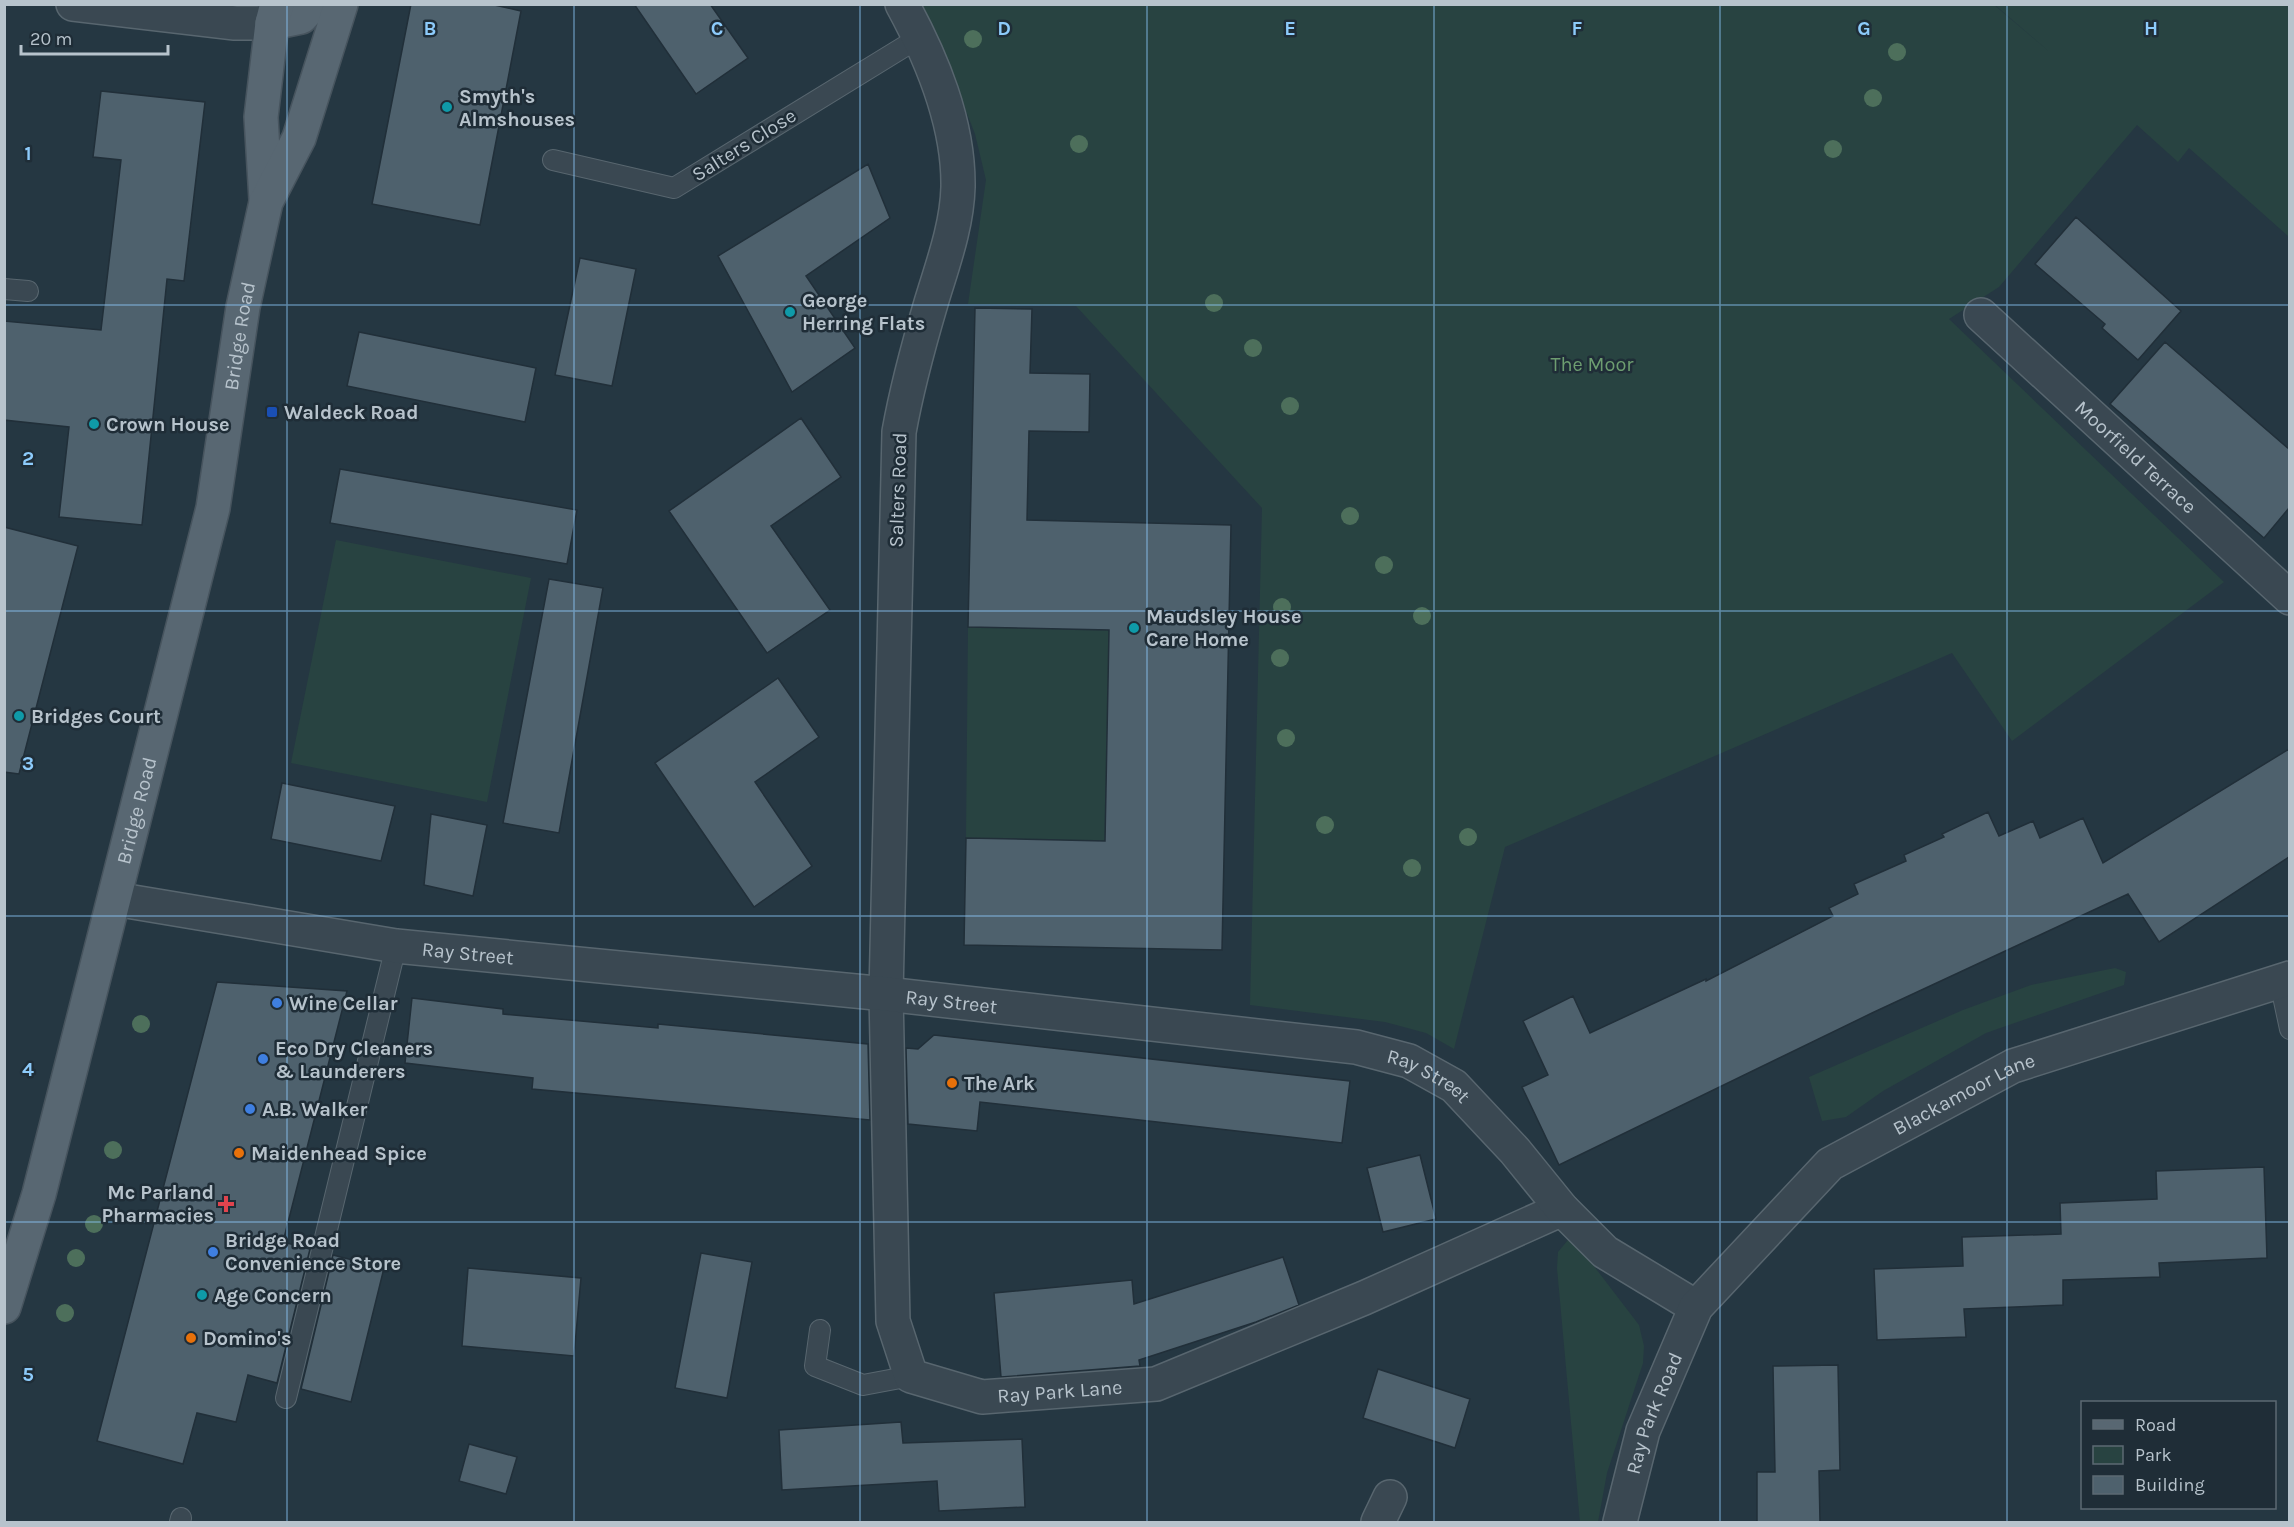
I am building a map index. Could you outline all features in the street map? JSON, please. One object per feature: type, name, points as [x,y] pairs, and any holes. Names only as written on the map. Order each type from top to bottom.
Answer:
[{"type":"main road","points":[[274,14],[301,17],[313,4]]},
{"type":"main road","name":"Bridge Road","points":[[4,1307],[39,1194],[213,508],[243,307],[266,202],[298,138],[341,4]]},
{"type":"main road","name":"Bridge Road","points":[[266,202],[261,117],[274,14]]},
{"type":"street","points":[[73,4],[235,23],[274,14]]},
{"type":"street","name":"Salters Road","points":[[886,994],[899,432],[910,375],[953,227],[958,187],[954,136],[940,89],[920,37],[902,4]]},
{"type":"street","name":"Moorfield Terrace","points":[[1981,315],[2289,598]]},
{"type":"street","name":"Ray Street","points":[[114,899],[396,946],[886,994],[1356,1047],[1409,1061],[1454,1086],[1515,1151],[1562,1209],[1605,1252],[1696,1306]]},
{"type":"street","name":"Blackamoor Lane","points":[[1696,1306],[1830,1164],[2013,1066],[2285,980]]},
{"type":"street","points":[[886,994],[893,1321],[911,1376]]},
{"type":"street","name":"Ray Park Lane","points":[[911,1376],[982,1397],[1156,1384],[1364,1298],[1562,1209]]},
{"type":"street","name":"Ray Park Road","points":[[1620,1522],[1643,1431],[1696,1306]]},
{"type":"lane","name":"Salters Close","points":[[553,160],[674,188],[920,37]]},
{"type":"lane","points":[[4,289],[28,291]]},
{"type":"lane","points":[[286,1398],[396,946]]},
{"type":"lane","points":[[2285,980],[2289,1029]]},
{"type":"lane","points":[[820,1330],[815,1366],[864,1385],[911,1376]]},
{"type":"green space","name":"The Moor","points":[[1993,4],[2052,54],[1995,5],[2289,5],[2289,237],[2189,148],[2178,162],[2137,125],[1999,287],[1949,319],[2224,582],[2012,741],[1952,653],[1505,847],[1454,1049],[1426,1033],[1385,1022],[1250,1005],[1262,508],[1076,306],[968,304],[986,180],[975,134],[932,24],[920,5]]},
{"type":"green space","points":[[336,540],[531,578],[487,802],[291,763]]},
{"type":"green space","points":[[968,627],[1109,630],[1105,841],[966,838]]},
{"type":"green space","points":[[2115,968],[2126,972],[2124,985],[1986,1033],[1883,1091],[1846,1117],[1822,1121],[1809,1077],[1963,1010],[2031,985]]},
{"type":"green space","points":[[1568,1240],[1577,1244],[1639,1325],[1644,1346],[1643,1363],[1607,1473],[1598,1522],[1580,1522],[1557,1268],[1558,1252]]},
{"type":"building","name":"Smyth's Almshouses","points":[[411,4],[490,4],[521,11],[480,225],[372,204]]},
{"type":"building","points":[[634,4],[710,4],[748,58],[696,94]]},
{"type":"building","points":[[101,91],[205,102],[184,281],[167,279],[142,525],[59,517],[69,427],[4,420],[4,321],[101,330],[121,160],[93,157]]},
{"type":"building","name":"George Herring Flats","points":[[868,164],[890,218],[806,276],[855,348],[792,392],[718,256]]},
{"type":"building","points":[[2076,217],[2181,311],[2138,360],[2102,328],[2105,324],[2035,264]]},
{"type":"building","points":[[580,258],[636,269],[612,386],[555,375]]},
{"type":"building","name":"Maudsley House Care Home","points":[[975,308],[1032,309],[1030,373],[1090,374],[1089,432],[1029,431],[1027,520],[1231,525],[1222,950],[964,945],[966,838],[1105,841],[1109,630],[968,627]]},
{"type":"building","points":[[359,332],[536,368],[525,422],[347,386]]},
{"type":"building","points":[[2165,342],[2289,449],[2289,508],[2264,538],[2110,404]]},
{"type":"building","points":[[801,418],[841,477],[771,526],[830,610],[767,653],[669,511]]},
{"type":"building","points":[[340,469],[577,510],[567,564],[330,523]]},
{"type":"building","name":"Bridges Court","points":[[4,527],[78,546],[19,774],[4,772]]},
{"type":"building","points":[[549,579],[603,588],[559,833],[503,823]]},
{"type":"building","points":[[778,678],[819,737],[755,782],[812,866],[754,907],[655,763]]},
{"type":"building","points":[[2289,749],[2289,857],[2159,942],[2128,894],[1872,1013],[1559,1165],[1522,1087],[1548,1075],[1523,1021],[1573,996],[1590,1033],[1706,979],[1706,981],[1833,916],[1829,908],[1858,894],[1854,884],[1906,861],[1904,855],[1944,837],[1942,834],[1988,812],[1999,836],[2033,821],[2040,838],[2083,818],[2103,863]]},
{"type":"building","points":[[282,783],[395,806],[381,861],[271,839]]},
{"type":"building","points":[[431,814],[487,825],[473,896],[424,885]]},
{"type":"building","points":[[217,982],[347,991],[283,1242],[310,1249],[277,1383],[248,1375],[236,1422],[197,1413],[183,1464],[97,1441]]},
{"type":"building","points":[[412,998],[503,1009],[503,1014],[658,1028],[658,1024],[868,1044],[870,1120],[532,1089],[533,1078],[405,1063]]},
{"type":"building","points":[[934,1035],[1350,1081],[1342,1143],[980,1102],[977,1131],[908,1124],[906,1048],[918,1049]]},
{"type":"building","points":[[1420,1155],[1436,1219],[1383,1232],[1367,1168]]},
{"type":"building","points":[[2264,1167],[2267,1258],[2159,1263],[2160,1277],[2063,1280],[2063,1305],[1964,1309],[1966,1337],[1877,1340],[1874,1269],[1963,1266],[1962,1237],[2061,1234],[2060,1203],[2157,1199],[2156,1171]]},
{"type":"building","points":[[701,1253],[752,1262],[727,1398],[675,1388]]},
{"type":"building","points":[[333,1255],[384,1268],[351,1402],[301,1389]]},
{"type":"building","points":[[1283,1257],[1299,1305],[1256,1322],[1139,1360],[1140,1366],[1001,1377],[994,1293],[1132,1280],[1134,1304]]},
{"type":"building","points":[[468,1268],[581,1278],[574,1356],[462,1346]]},
{"type":"building","points":[[1838,1365],[1840,1470],[1819,1471],[1820,1522],[1757,1522],[1757,1472],[1775,1472],[1773,1366]]},
{"type":"building","points":[[1378,1369],[1470,1399],[1455,1448],[1363,1418]]},
{"type":"building","points":[[901,1422],[903,1443],[1022,1439],[1025,1507],[939,1511],[937,1481],[782,1490],[779,1430]]},
{"type":"building","points":[[469,1444],[517,1457],[506,1494],[459,1481]]},
{"type":"place","name":"Smyth's Almshouses","points":[[447,107]]},
{"type":"place","name":"George Herring Flats","points":[[790,312]]},
{"type":"place","name":"Waldeck Road","points":[[272,412]]},
{"type":"place","name":"Crown House","points":[[94,424]]},
{"type":"place","name":"Maudsley House Care Home","points":[[1134,628]]},
{"type":"place","name":"Bridges Court","points":[[19,716]]},
{"type":"place","name":"Wine Cellar","points":[[277,1003]]},
{"type":"place","name":"Eco Dry Cleaners & Launderers","points":[[263,1059]]},
{"type":"place","name":"The Ark","points":[[952,1083]]},
{"type":"place","name":"A.B. Walker","points":[[250,1109]]},
{"type":"place","name":"Maidenhead Spice","points":[[239,1153]]},
{"type":"place","name":"Mc Parland Pharmacies","points":[[226,1204]]},
{"type":"place","name":"Bridge Road Convenience Store","points":[[213,1252]]},
{"type":"place","name":"Age Concern","points":[[202,1295]]},
{"type":"place","name":"Domino's","points":[[191,1338]]}]
